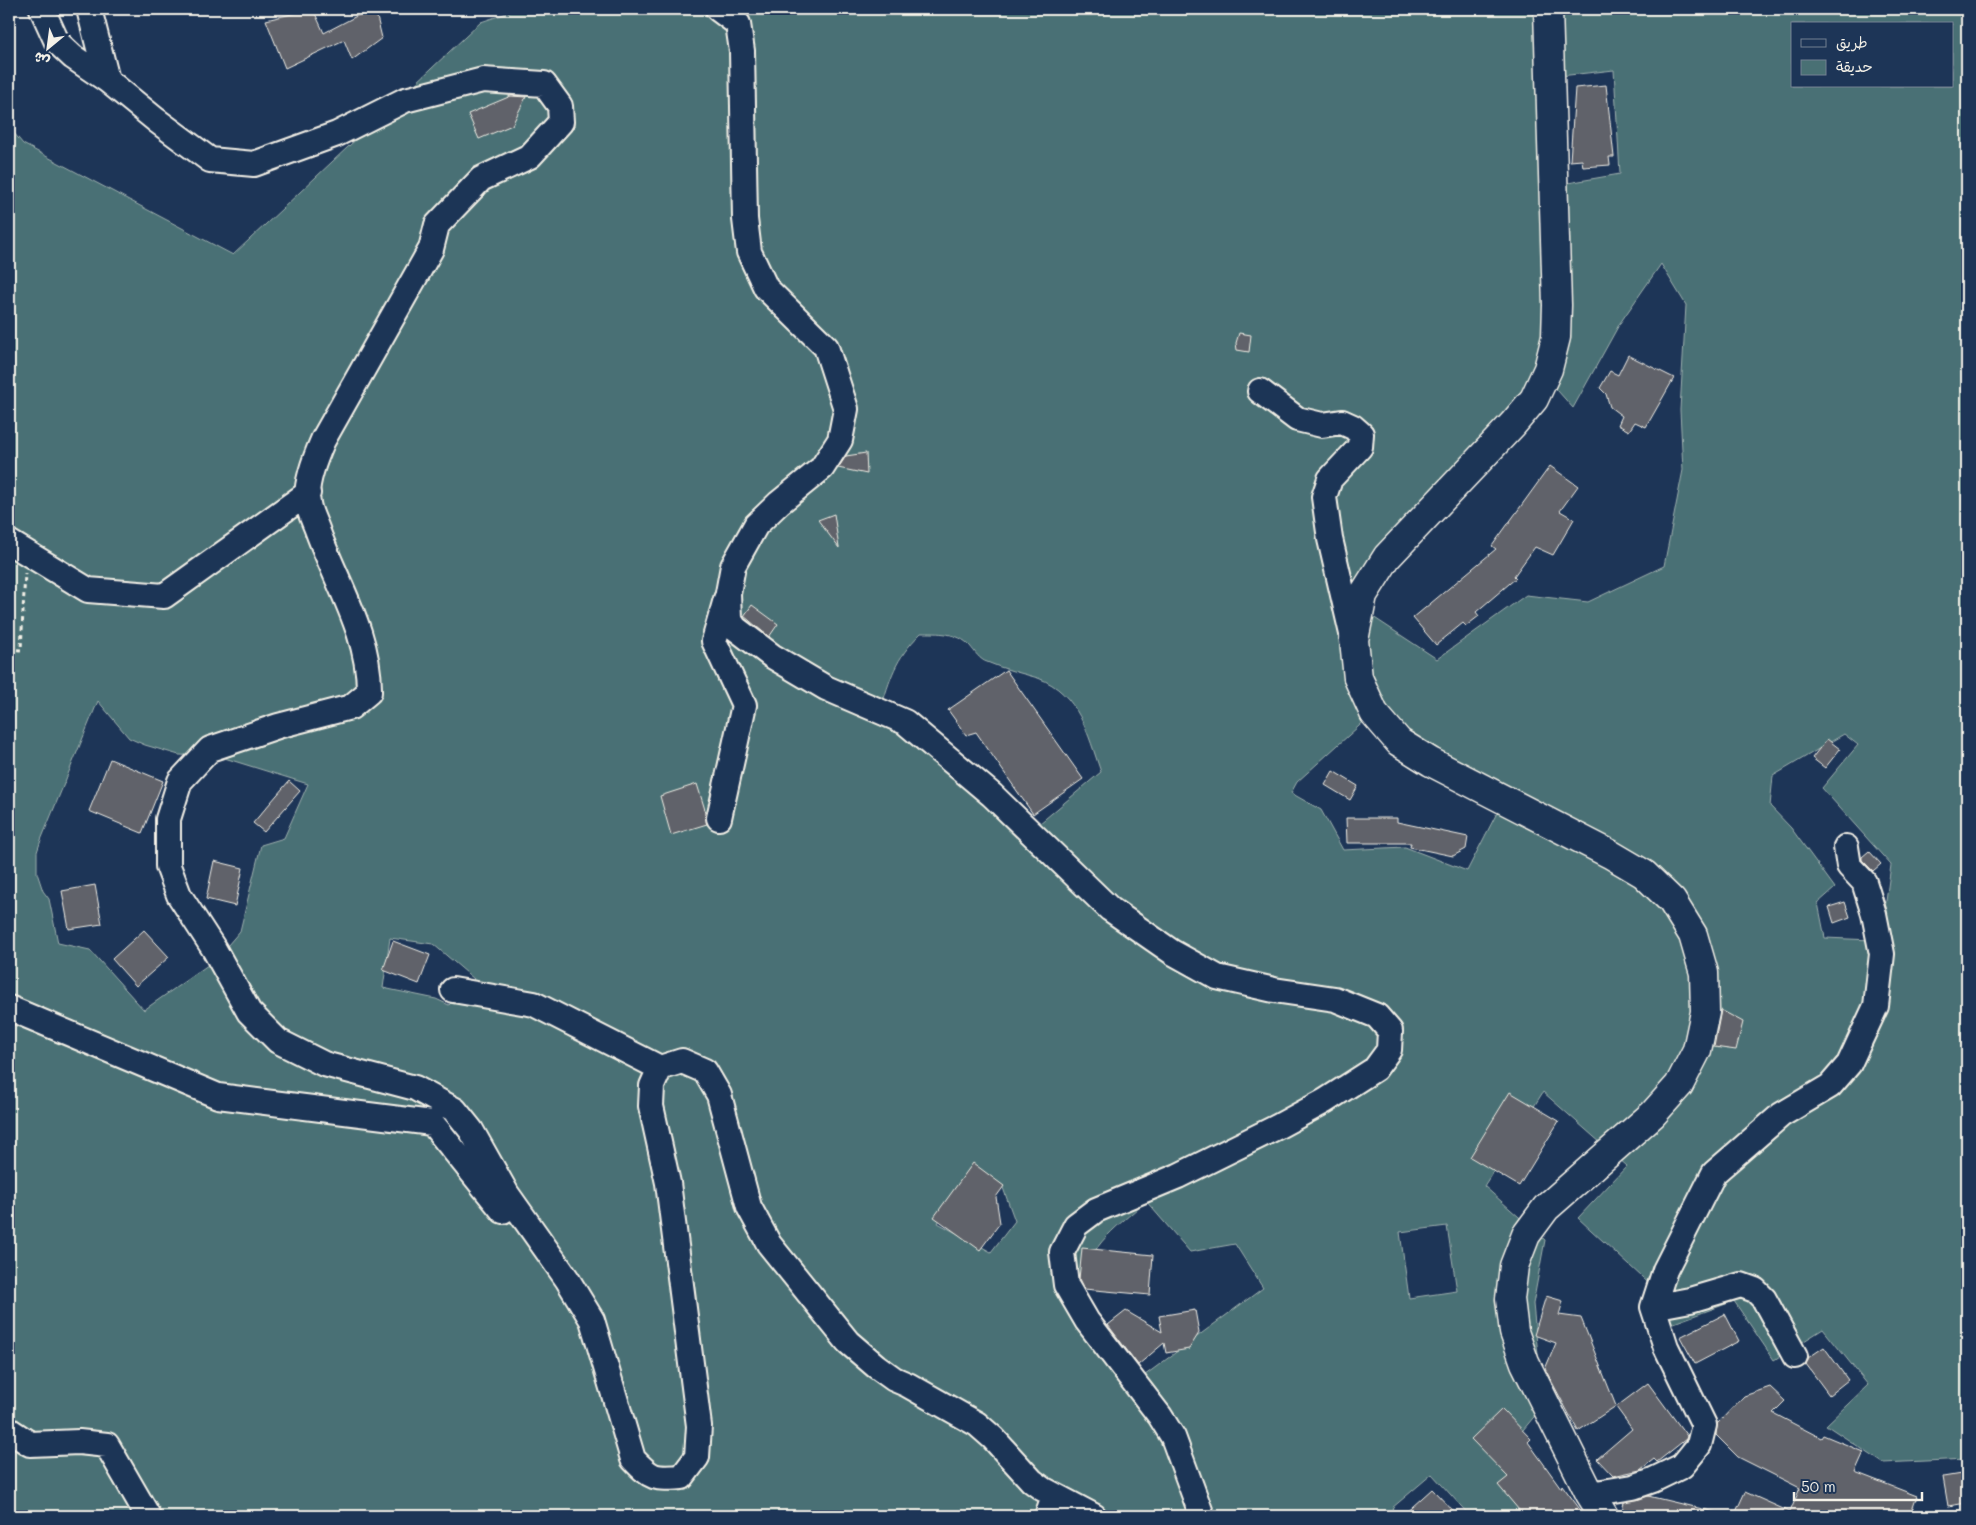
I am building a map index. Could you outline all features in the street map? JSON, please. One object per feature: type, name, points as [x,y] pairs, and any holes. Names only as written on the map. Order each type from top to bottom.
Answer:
[{"type":"main road","points":[[1548,9],[1557,305],[1556,337],[1548,369],[1534,399],[1513,424],[1387,557],[1363,596],[1354,640],[1358,678],[1374,713],[1399,742],[1432,762],[1610,854],[1644,874],[1672,901],[1688,926],[1704,973],[1705,1012],[1697,1050],[1679,1085],[1653,1114],[1546,1208],[1526,1235],[1514,1266],[1510,1299],[1514,1332],[1525,1363],[1597,1505]]},
{"type":"street","points":[[42,9],[57,42],[210,160],[254,164],[337,134],[405,100],[483,80],[544,84],[560,106],[561,122],[530,156],[481,178],[437,225],[431,249],[323,440],[312,466],[307,502],[327,557],[351,609],[369,671],[369,692],[351,707],[278,726],[210,749],[180,781],[168,819],[168,866],[179,895],[214,949],[249,1012],[278,1041],[324,1064],[415,1088],[455,1110],[471,1130],[507,1194],[567,1278],[592,1320],[633,1458],[649,1476],[682,1477],[697,1458],[699,1426],[668,1183],[651,1106],[652,1086],[660,1068],[682,1060],[705,1071],[719,1095],[749,1207],[769,1244],[848,1342],[894,1379],[908,1384],[977,1424],[994,1438],[1051,1506],[1083,1509],[1094,1516]]},
{"type":"street","points":[[89,9],[107,80]]},
{"type":"street","points":[[718,9],[738,24],[742,51],[745,219],[749,252],[766,288],[826,347],[846,410],[840,440],[822,468],[779,503],[756,525],[733,566],[728,593],[714,641],[744,705],[719,818]]},
{"type":"street","points":[[1260,391],[1297,419],[1322,425],[1342,422],[1353,427],[1361,434],[1360,447],[1330,479],[1324,498],[1330,539],[1354,640]]},
{"type":"street","points":[[18,547],[88,590],[164,596],[308,493]]},
{"type":"street","points":[[728,593],[729,619],[745,638],[826,688],[905,722],[992,795],[1110,908],[1172,952],[1217,977],[1274,990],[1335,999],[1377,1016],[1390,1031],[1389,1050],[1375,1069],[1325,1101],[1277,1127],[1178,1176],[1096,1210],[1076,1225],[1062,1252],[1066,1285],[1083,1314],[1174,1437],[1202,1516]]},
{"type":"street","points":[[1597,1505],[1682,1466],[1699,1445],[1704,1425],[1666,1347],[1653,1307],[1665,1270],[1714,1173],[1781,1115],[1830,1086],[1849,1064],[1876,1006],[1882,954],[1874,914],[1864,882],[1849,866],[1846,847]]},
{"type":"street","points":[[453,990],[534,1004],[660,1068]]},
{"type":"street","points":[[9,1008],[218,1096],[432,1123],[523,1235],[536,1234]]},
{"type":"street","points":[[1653,1307],[1690,1300],[1742,1285],[1755,1290],[1764,1299],[1795,1356]]},
{"type":"street","points":[[9,1430],[30,1444],[79,1442],[107,1446],[148,1516]]},
{"type":"path","points":[[9,649],[21,650],[18,547]]},
{"type":"green space","points":[[519,9],[1967,9],[1967,1459],[1883,1463],[1826,1425],[1868,1385],[1823,1329],[1774,1360],[1734,1301],[1652,1331],[1668,1301],[1578,1218],[1627,1166],[1543,1092],[1484,1186],[1545,1240],[1533,1304],[1543,1406],[1498,1460],[1534,1516],[1470,1516],[1432,1474],[1392,1508],[1398,1516],[9,1516],[9,127],[23,144],[233,255],[481,22]],"holes":[[[1614,70],[1620,174],[1562,184],[1551,77]],[[1661,264],[1686,305],[1680,410],[1683,470],[1664,566],[1588,602],[1526,595],[1437,659],[1364,611],[1423,532],[1550,382],[1573,408],[1620,323]],[[921,633],[954,636],[965,641],[984,661],[1038,678],[1052,685],[1073,705],[1080,717],[1101,772],[1033,829],[880,711],[894,669]],[[98,701],[129,738],[145,745],[179,755],[218,756],[308,784],[284,838],[261,845],[240,931],[215,960],[144,1010],[90,950],[58,943],[49,899],[43,891],[37,873],[37,852]],[[1369,717],[1398,756],[1411,767],[1426,776],[1457,788],[1499,809],[1467,871],[1405,847],[1343,850],[1321,810],[1291,793],[1297,782]],[[1844,734],[1858,745],[1822,788],[1891,865],[1883,923],[1872,940],[1825,938],[1818,903],[1835,888],[1791,828],[1770,806],[1773,776]],[[390,938],[433,944],[474,979],[449,1005],[436,999],[383,988]],[[970,1168],[1002,1185],[1015,1221],[991,1252],[938,1223]],[[1146,1201],[1190,1252],[1235,1244],[1263,1288],[1133,1384],[1083,1297],[1084,1281],[1087,1266],[1093,1253],[1112,1231]],[[1447,1226],[1457,1291],[1409,1298],[1400,1232]]]},
{"type":"building","points":[[313,9],[324,33],[370,9],[375,9],[382,38],[352,60],[344,40],[285,68],[266,20]]},
{"type":"building","points":[[1606,85],[1614,157],[1609,157],[1610,165],[1583,167],[1582,160],[1570,161],[1575,88]]},
{"type":"building","points":[[511,96],[526,97],[512,125],[479,139],[468,114]]},
{"type":"building","points":[[1239,333],[1251,335],[1249,352],[1237,350],[1236,343]]},
{"type":"building","points":[[1628,355],[1674,378],[1646,427],[1635,422],[1629,431],[1618,425],[1622,416],[1610,407],[1606,394],[1600,388],[1610,371],[1618,375]]},
{"type":"building","points":[[866,453],[867,474],[838,468],[846,456]]},
{"type":"building","points":[[1550,466],[1578,486],[1560,511],[1574,519],[1553,555],[1535,547],[1514,576],[1516,578],[1476,612],[1479,616],[1466,626],[1463,623],[1436,645],[1413,618],[1496,549],[1492,546]]},
{"type":"building","points":[[834,514],[839,548],[818,520]]},
{"type":"building","points":[[752,605],[778,624],[769,637],[744,616]]},
{"type":"building","points":[[1006,670],[1083,779],[1033,814],[976,732],[966,735],[948,710]]},
{"type":"building","points":[[1827,739],[1840,749],[1825,768],[1812,758]]},
{"type":"building","points":[[110,759],[163,781],[142,833],[89,811]]},
{"type":"building","points":[[1333,771],[1358,786],[1350,800],[1325,785]]},
{"type":"building","points":[[289,781],[300,791],[264,832],[253,823]]},
{"type":"building","points":[[697,784],[706,813],[707,824],[671,835],[660,796]]},
{"type":"building","points":[[1346,818],[1397,818],[1397,822],[1468,837],[1466,849],[1453,856],[1410,847],[1411,843],[1347,843]]},
{"type":"building","points":[[1869,851],[1881,864],[1873,871],[1862,860],[1862,857]]},
{"type":"building","points":[[214,861],[243,868],[235,906],[206,899]]},
{"type":"building","points":[[95,885],[102,924],[69,929],[62,891]]},
{"type":"building","points":[[1845,902],[1850,917],[1834,923],[1829,907]]},
{"type":"building","points":[[144,930],[169,957],[136,986],[112,959]]},
{"type":"building","points":[[393,941],[430,955],[419,984],[383,970]]},
{"type":"building","points":[[1721,1010],[1743,1022],[1736,1050],[1714,1047]]},
{"type":"building","points":[[1510,1092],[1559,1121],[1519,1186],[1470,1157]]},
{"type":"building","points":[[973,1163],[1004,1186],[996,1197],[1000,1223],[980,1250],[934,1217]]},
{"type":"building","points":[[1082,1248],[1153,1255],[1150,1295],[1084,1289],[1079,1279]]},
{"type":"building","points":[[1546,1296],[1563,1301],[1559,1315],[1581,1318],[1616,1406],[1578,1431],[1545,1369],[1556,1343],[1534,1335]]},
{"type":"building","points":[[1195,1310],[1199,1333],[1189,1349],[1166,1353],[1164,1343],[1138,1365],[1108,1325],[1126,1311],[1162,1332],[1159,1316]]},
{"type":"building","points":[[1725,1314],[1739,1341],[1695,1364],[1680,1337]]},
{"type":"building","points":[[1824,1347],[1848,1380],[1829,1395],[1806,1364],[1808,1358]]},
{"type":"building","points":[[1648,1383],[1687,1436],[1686,1439],[1657,1462],[1654,1459],[1640,1470],[1613,1476],[1597,1459],[1632,1429],[1616,1407]]},
{"type":"building","points":[[1770,1387],[1785,1401],[1773,1413],[1821,1438],[1823,1435],[1864,1452],[1855,1472],[1917,1496],[1910,1516],[1734,1516],[1745,1492],[1790,1512],[1800,1488],[1738,1457],[1716,1435],[1717,1424],[1744,1396]]},
{"type":"building","points":[[1502,1409],[1531,1439],[1528,1442],[1561,1488],[1562,1485],[1585,1516],[1524,1516],[1498,1485],[1508,1477],[1471,1439]]},
{"type":"building","points":[[1967,1473],[1967,1503],[1948,1506],[1943,1477]]},
{"type":"building","points":[[1432,1489],[1458,1516],[1402,1516]]},
{"type":"building","points":[[1648,1496],[1715,1512],[1714,1516],[1621,1516],[1624,1502]]}]
